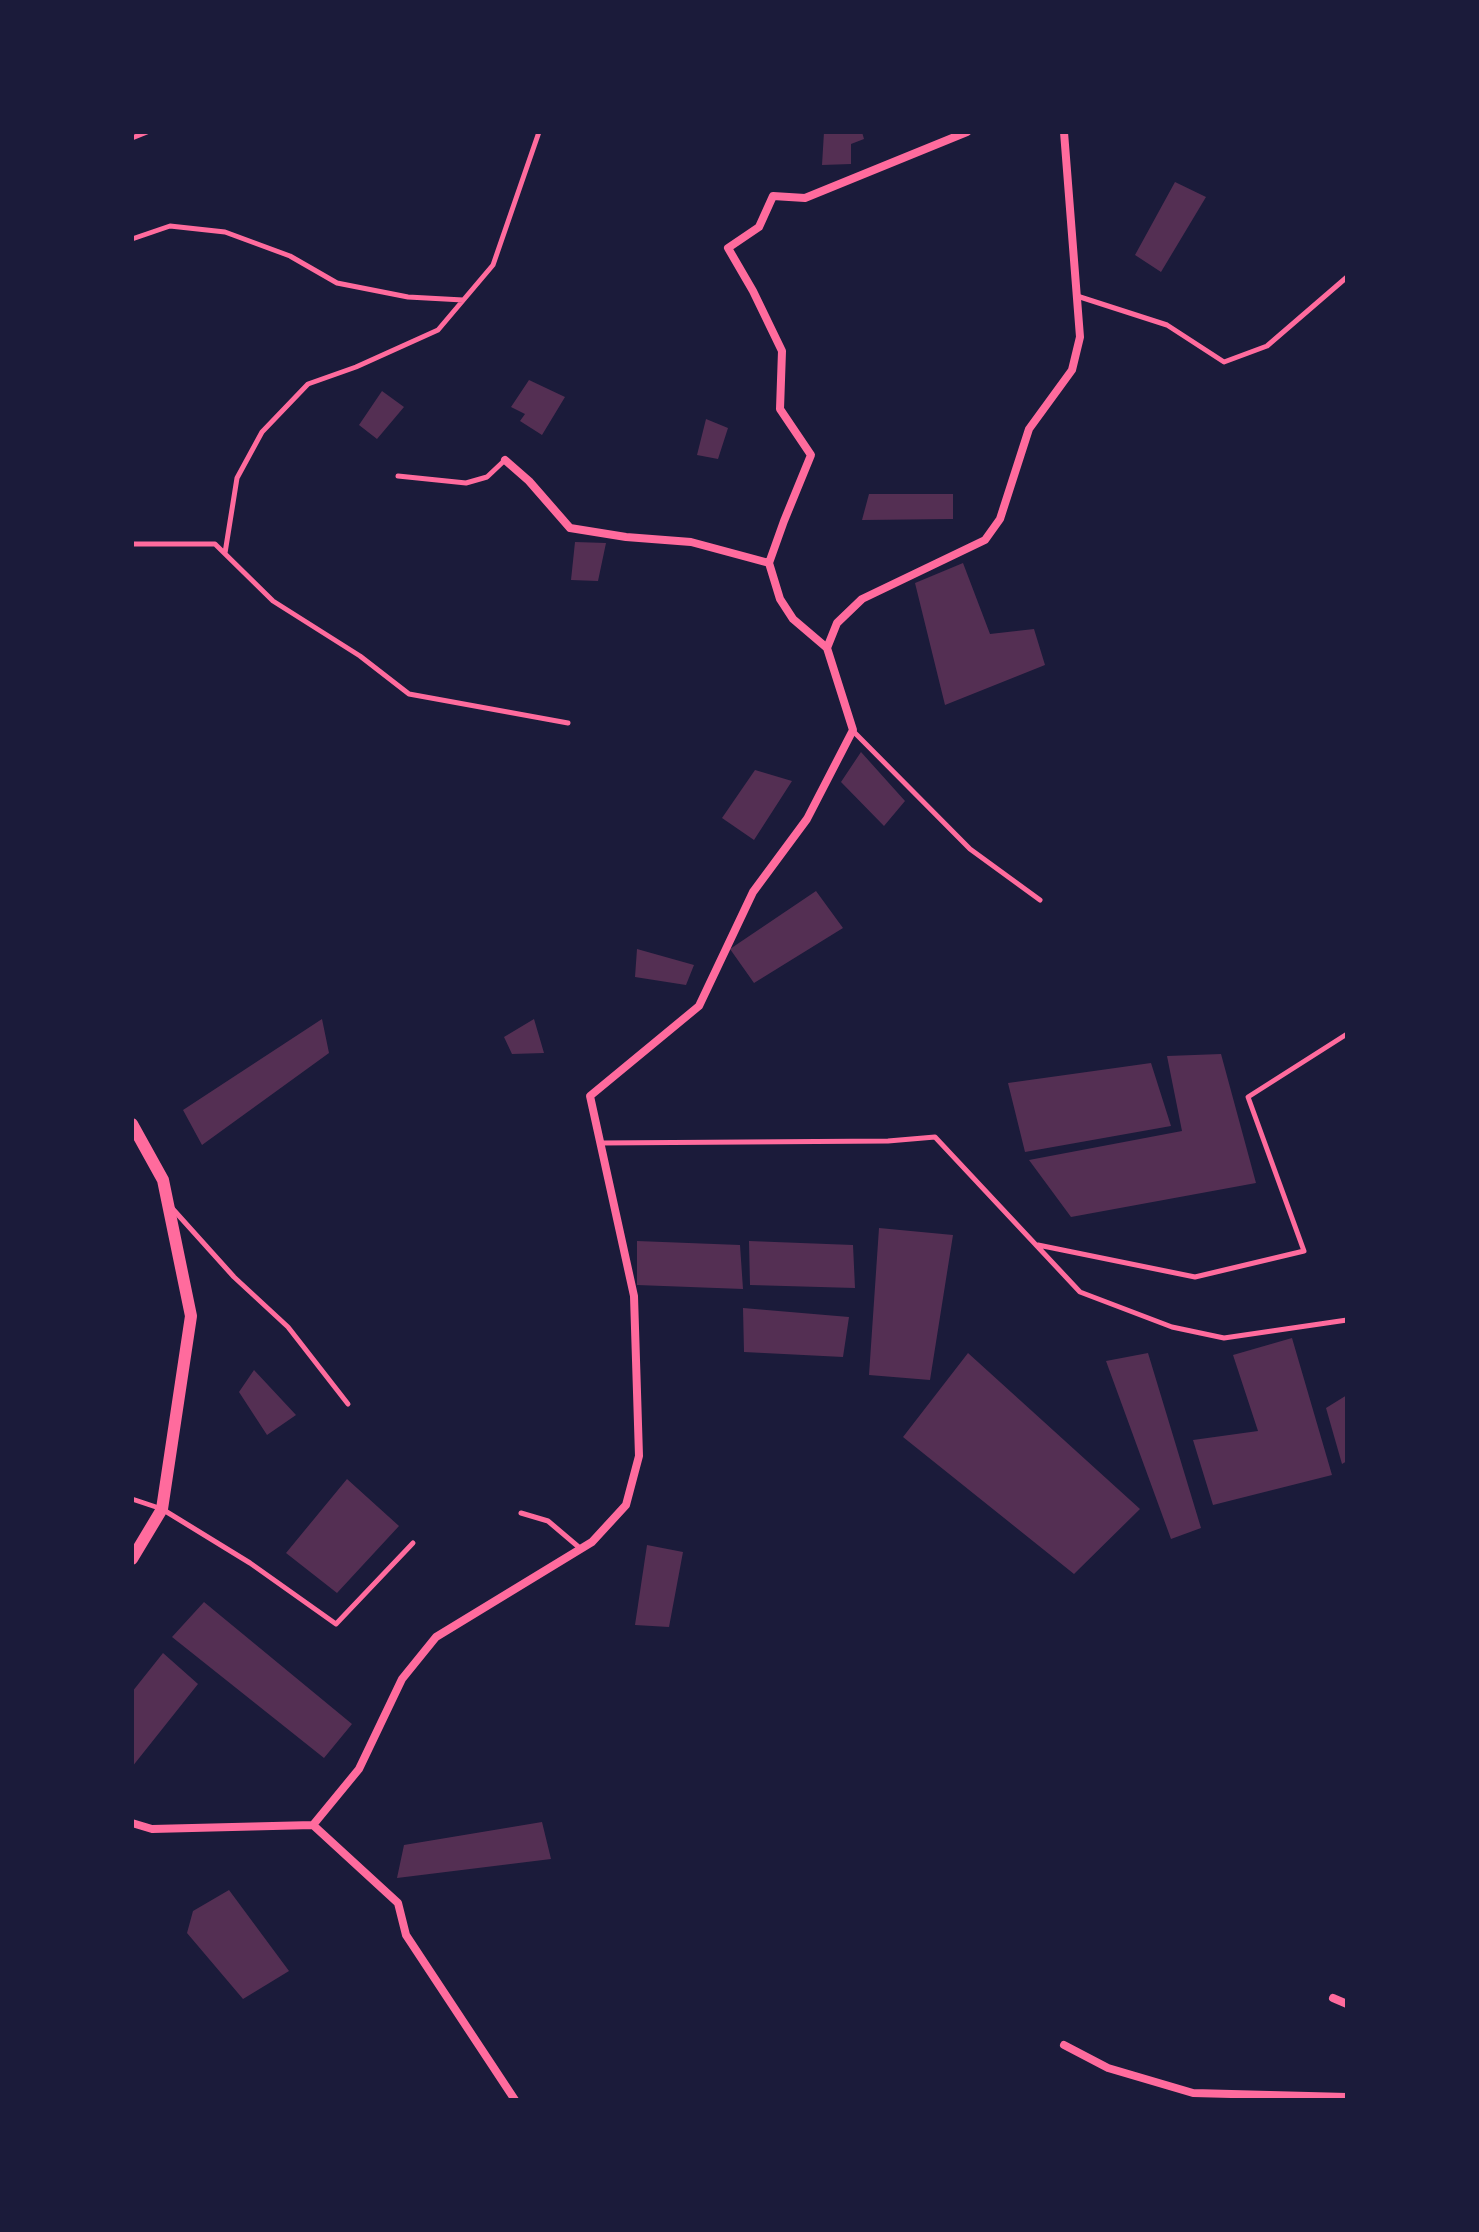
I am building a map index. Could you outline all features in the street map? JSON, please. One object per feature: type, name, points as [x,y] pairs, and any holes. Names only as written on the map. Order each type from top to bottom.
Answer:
[{"type":"street","points":[[313,1825],[359,1769],[402,1679],[436,1637],[592,1542],[626,1505],[639,1456],[634,1296],[590,1096],[699,1006],[753,892],[807,819],[853,730],[827,648],[793,619],[780,599],[769,563],[811,455],[780,409],[782,351],[728,248],[759,227],[773,196],[805,198],[967,132]]},
{"type":"street","points":[[827,648],[837,623],[862,599],[985,540],[1000,519],[1029,429],[1072,370],[1080,337],[1064,132]]},
{"type":"street","points":[[505,460],[529,481],[570,528],[626,537],[691,542],[769,563]]},
{"type":"street","points":[[132,1124],[163,1180],[191,1316],[162,1509],[132,1559]]},
{"type":"street","points":[[132,1823],[152,1829],[313,1825],[398,1903],[406,1935],[515,2100]]},
{"type":"street","points":[[1333,1998],[1347,2004]]},
{"type":"street","points":[[1064,2045],[1108,2068],[1193,2093],[1347,2097]]},
{"type":"lane","points":[[132,138],[147,132]]},
{"type":"lane","points":[[225,553],[237,478],[262,432],[308,384],[356,367],[438,330],[493,265],[539,132]]},
{"type":"lane","points":[[132,239],[170,226],[225,232],[290,256],[337,283],[408,297],[463,300]]},
{"type":"lane","points":[[1077,296],[1167,325],[1224,362],[1267,346],[1347,277]]},
{"type":"lane","points":[[398,476],[466,483],[487,477],[505,460]]},
{"type":"lane","points":[[132,544],[215,544],[273,601],[360,656],[409,694],[568,723]]},
{"type":"lane","points":[[853,730],[970,849],[1040,900]]},
{"type":"lane","points":[[1037,1245],[1195,1277],[1304,1251],[1248,1097],[1347,1034]]},
{"type":"lane","points":[[601,1143],[888,1141],[935,1137],[1080,1292],[1172,1327],[1224,1338],[1347,1320]]},
{"type":"lane","points":[[168,1203],[234,1277],[288,1327],[348,1404]]},
{"type":"lane","points":[[132,1499],[162,1509],[250,1563],[336,1624],[413,1543]]},
{"type":"lane","points":[[521,1513],[548,1521],[581,1549]]},
{"type":"building","points":[[824,132],[862,132],[864,139],[851,144],[851,164],[822,165]]},
{"type":"building","points":[[1175,182],[1206,197],[1161,272],[1135,255]]},
{"type":"building","points":[[529,380],[565,397],[542,435],[520,421],[525,414],[511,407]]},
{"type":"building","points":[[382,391],[404,407],[377,439],[359,425]]},
{"type":"building","points":[[706,419],[728,428],[718,459],[697,455]]},
{"type":"building","points":[[869,494],[953,494],[953,519],[862,520]]},
{"type":"building","points":[[575,542],[606,543],[598,581],[571,580]]},
{"type":"building","points":[[963,563],[990,634],[1034,629],[1045,665],[945,705],[915,583]]},
{"type":"building","points":[[861,752],[905,801],[884,826],[841,782]]},
{"type":"building","points":[[755,770],[792,781],[754,840],[722,818]]},
{"type":"building","points":[[816,891],[843,928],[754,983],[730,949]]},
{"type":"building","points":[[637,949],[694,965],[686,985],[635,977]]},
{"type":"building","points":[[322,1019],[329,1053],[202,1145],[183,1110]]},
{"type":"building","points":[[534,1019],[544,1053],[512,1054],[504,1037]]},
{"type":"building","points":[[1221,1054],[1256,1183],[1071,1217],[1029,1160],[1182,1131],[1167,1056]]},
{"type":"building","points":[[1151,1063],[1171,1126],[1025,1152],[1008,1083]]},
{"type":"building","points":[[879,1228],[953,1235],[930,1380],[869,1375]]},
{"type":"building","points":[[637,1241],[740,1245],[743,1289],[637,1285]]},
{"type":"building","points":[[749,1241],[853,1245],[855,1288],[750,1285]]},
{"type":"building","points":[[743,1308],[849,1317],[843,1357],[744,1352]]},
{"type":"building","points":[[1292,1338],[1332,1475],[1213,1505],[1193,1440],[1258,1431],[1233,1355]]},
{"type":"building","points":[[968,1353],[1140,1509],[1074,1574],[903,1437]]},
{"type":"building","points":[[1148,1353],[1201,1528],[1171,1539],[1106,1361]]},
{"type":"building","points":[[254,1370],[296,1415],[267,1435],[239,1392]]},
{"type":"building","points":[[1347,1395],[1347,1461],[1342,1464],[1326,1408]]},
{"type":"building","points":[[347,1479],[399,1526],[337,1593],[286,1553]]},
{"type":"building","points":[[647,1545],[683,1552],[669,1627],[635,1625]]},
{"type":"building","points":[[204,1602],[352,1724],[324,1758],[172,1637]]},
{"type":"building","points":[[163,1653],[198,1684],[132,1767],[132,1692]]},
{"type":"building","points":[[542,1822],[551,1859],[397,1878],[404,1845]]},
{"type":"building","points":[[229,1890],[289,1971],[243,1999],[187,1933],[193,1911]]}]
